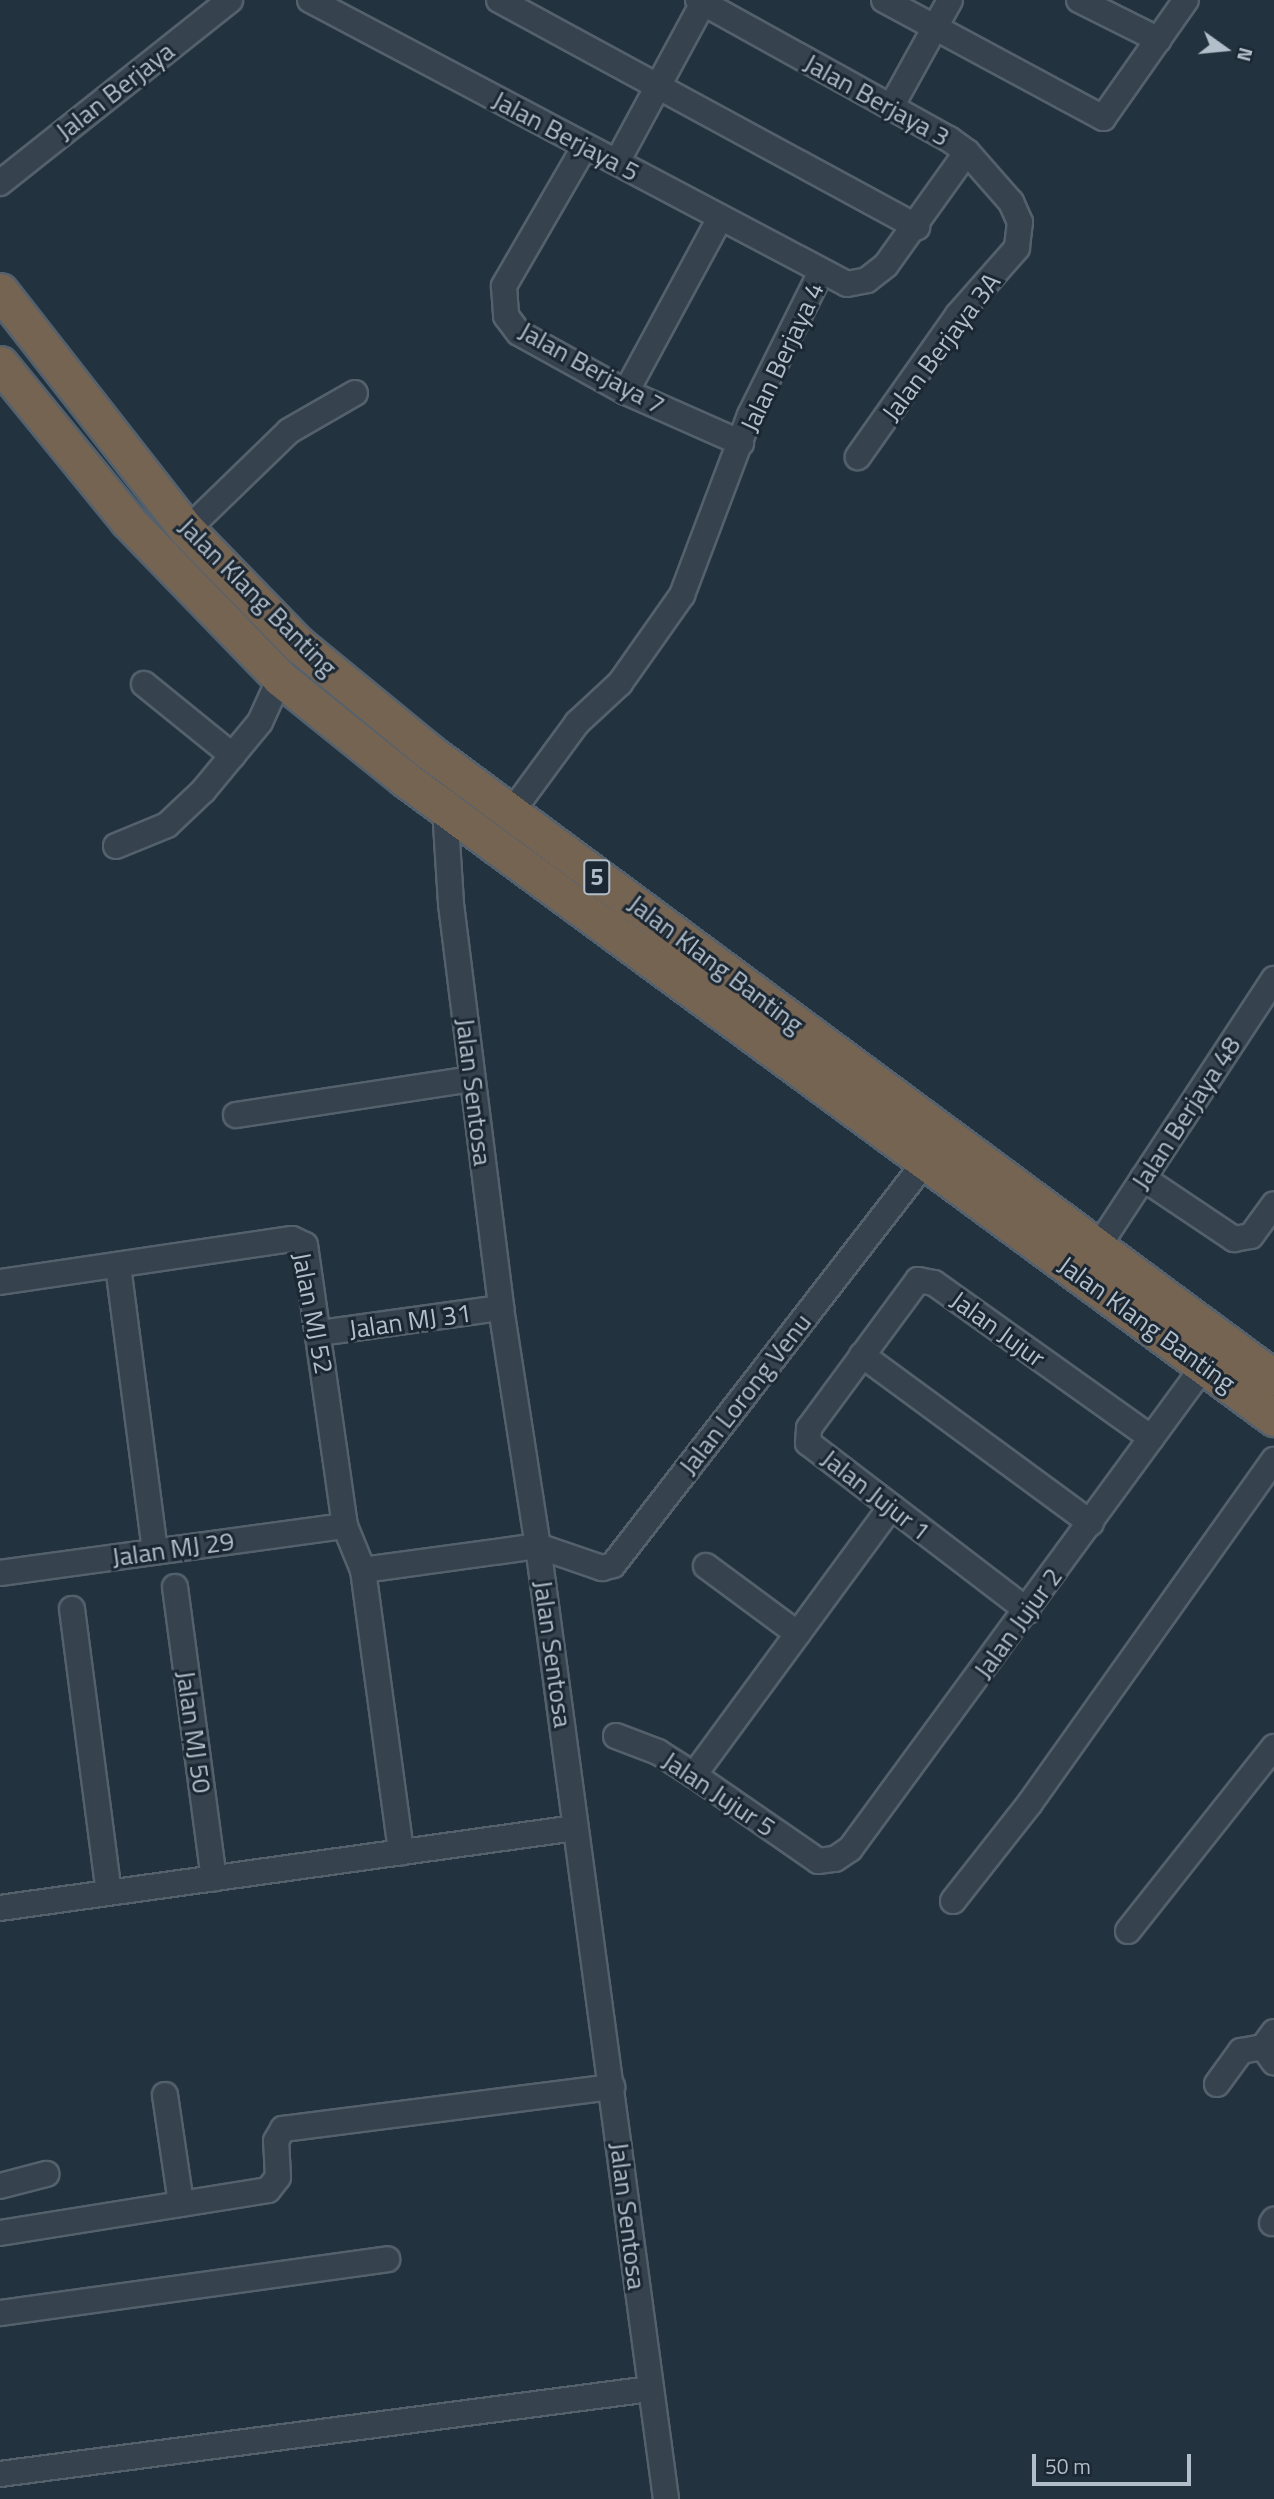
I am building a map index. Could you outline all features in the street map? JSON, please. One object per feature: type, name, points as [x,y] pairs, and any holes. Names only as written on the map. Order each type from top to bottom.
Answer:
[{"type":"highway","name":"Jalan Klang Banting","points":[[0,291],[187,530],[299,645],[511,813],[1274,1378]]},
{"type":"highway","name":"Jalan Klang Banting","points":[[0,364],[128,521],[280,678],[445,808],[1274,1418]]},
{"type":"street","name":"Jalan Berjaya","points":[[0,183],[230,0]]},
{"type":"street","name":"Jalan Berjaya 5","points":[[310,0],[821,272]]},
{"type":"street","points":[[499,0],[917,227]]},
{"type":"street","points":[[884,0],[1103,118],[1186,0]]},
{"type":"street","points":[[891,107],[950,0]]},
{"type":"street","points":[[1080,0],[1159,40]]},
{"type":"street","points":[[617,162],[700,1]]},
{"type":"street","name":"Jalan Berjaya 3","points":[[700,1],[967,152],[1011,202],[1021,235]]},
{"type":"street","name":"Jalan Berjaya 7","points":[[585,146],[502,295],[506,316],[519,333],[626,392],[741,443]]},
{"type":"street","name":"Jalan Berjaya 4","points":[[511,813],[577,723],[620,683],[682,596],[750,415],[821,272],[847,284],[867,280],[886,265],[917,227],[967,152]]},
{"type":"street","points":[[626,392],[720,218]]},
{"type":"street","name":"Jalan Berjaya 3A","points":[[858,457],[958,315],[1017,248],[1021,235]]},
{"type":"street","points":[[187,530],[289,431],[355,394]]},
{"type":"street","points":[[116,846],[167,825],[233,756],[260,722],[280,678]]},
{"type":"street","points":[[144,684],[233,756]]},
{"type":"street","name":"Jalan Sentosa","points":[[445,808],[451,904],[500,1308],[538,1546],[666,2499]]},
{"type":"street","name":"Jalan Berjaya 48","points":[[1098,1247],[1274,979]]},
{"type":"street","points":[[236,1115],[472,1079]]},
{"type":"street","name":"Jalan Lorong Venu","points":[[538,1546],[602,1568],[613,1565],[926,1161]]},
{"type":"street","points":[[1143,1178],[1234,1239],[1251,1236],[1274,1204]]},
{"type":"street","name":"Jalan MJ 52","points":[[118,1266],[299,1241],[305,1245],[320,1333],[345,1526],[363,1570]]},
{"type":"street","points":[[0,1283],[118,1266],[155,1552]]},
{"type":"street","name":"Jalan Jujur","points":[[862,1355],[918,1280],[934,1283],[1151,1438]]},
{"type":"street","name":"Jalan MJ 31","points":[[320,1333],[500,1308]]},
{"type":"street","points":[[862,1355],[1091,1523]]},
{"type":"street","name":"Jalan Jujur 1","points":[[862,1355],[809,1428],[808,1443],[1027,1611]]},
{"type":"street","name":"Jalan Jujur 2","points":[[818,1861],[835,1858],[850,1849],[1204,1366]]},
{"type":"street","points":[[953,1901],[1030,1803],[1274,1461]]},
{"type":"street","points":[[694,1775],[891,1507]]},
{"type":"street","name":"Jalan MJ 29","points":[[0,1573],[345,1526]]},
{"type":"street","points":[[401,1852],[363,1570],[538,1546]]},
{"type":"street","points":[[706,1566],[798,1634]]},
{"type":"street","name":"Jalan MJ 50","points":[[175,1587],[214,1878]]},
{"type":"street","points":[[72,1609],[109,1892]]},
{"type":"street","name":"Jalan Jujur 5","points":[[616,1736],[658,1752],[818,1861]]},
{"type":"street","points":[[1128,1931],[1274,1747]]},
{"type":"street","points":[[0,1906],[575,1828]]},
{"type":"street","points":[[1217,2084],[1241,2051],[1270,2047]]},
{"type":"street","points":[[0,2233],[268,2190],[278,2177],[276,2141],[283,2129],[612,2088]]},
{"type":"street","points":[[165,2095],[181,2204]]},
{"type":"street","points":[[0,2186],[46,2174]]},
{"type":"street","points":[[0,2313],[387,2259]]},
{"type":"street","points":[[0,2474],[650,2389]]}]
